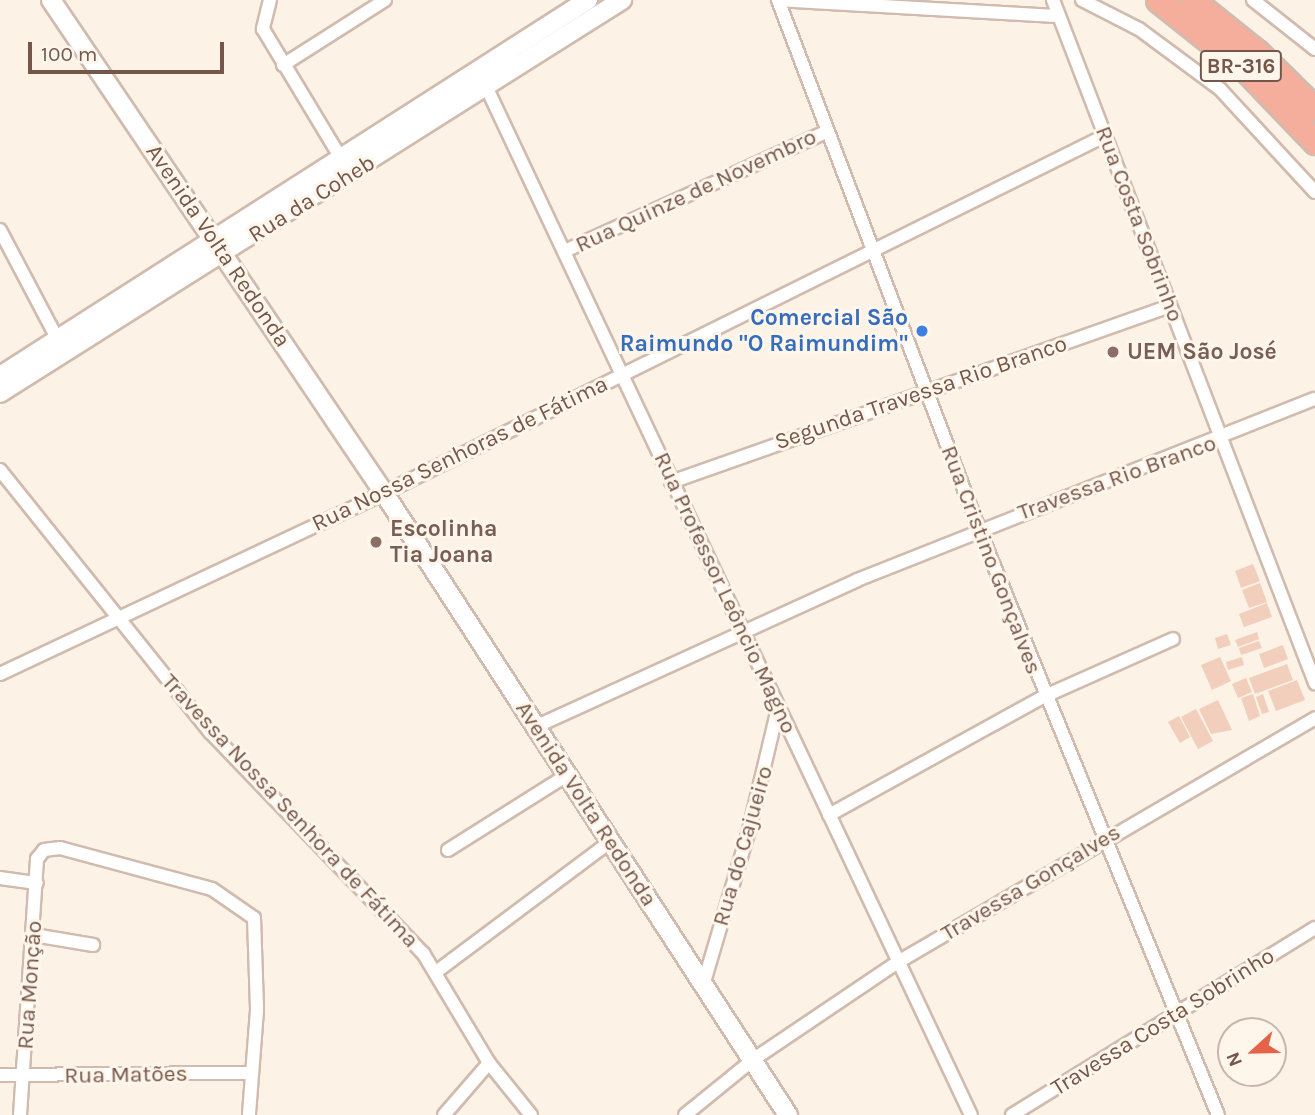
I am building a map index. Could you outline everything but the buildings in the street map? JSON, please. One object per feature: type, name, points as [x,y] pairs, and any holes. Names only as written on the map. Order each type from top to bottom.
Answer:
[{"type":"highway","name":"BR-316","points":[[1158,0],[1246,69],[1315,142]]},
{"type":"highway","name":"BR-316","points":[[1192,0],[1257,52],[1315,109]]},
{"type":"street","name":"Avenida Volta Redonda","points":[[51,0],[225,245]]},
{"type":"street","name":"Avenida Volta Redonda","points":[[65,0],[788,1115]]},
{"type":"street","points":[[270,0],[263,29],[282,65],[342,160]]},
{"type":"street","points":[[282,65],[386,0]]},
{"type":"street","name":"Rua da Coheb","points":[[0,393],[482,79],[588,0]]},
{"type":"street","name":"Rua da Coheb","points":[[0,376],[57,338],[225,245],[342,160],[622,0]]},
{"type":"street","points":[[778,0],[1059,16]]},
{"type":"street","name":"Rua Cristino Gonçalves","points":[[778,0],[979,529],[1218,1115]]},
{"type":"street","name":"Rua Costa Sobrinho","points":[[1053,0],[1315,683]]},
{"type":"street","points":[[1082,0],[1139,29],[1220,89],[1315,192]]},
{"type":"street","points":[[1254,0],[1315,49]]},
{"type":"street","name":"Rua Professor Leôncio Magno","points":[[482,79],[567,250],[671,482],[971,1115]]},
{"type":"street","name":"Rua Quinze de Novembro","points":[[567,250],[826,132]]},
{"type":"street","name":"Rua Nossa Senhoras de Fátima","points":[[0,674],[384,493],[1106,135]]},
{"type":"street","points":[[0,230],[57,338]]},
{"type":"street","name":"Segunda Travessa Rio Branco","points":[[671,482],[1170,306]]},
{"type":"street","name":"Travessa Rio Branco","points":[[535,727],[743,631],[979,529],[1223,438],[1315,399]]},
{"type":"street","name":"Travessa Nossa Senhora de Fátima","points":[[0,470],[211,733],[366,889],[436,972],[489,1063],[531,1115]]},
{"type":"street","points":[[829,815],[1045,696],[1173,639]]},
{"type":"street","name":"Rua do Cajueiro","points":[[704,982],[750,830],[778,708]]},
{"type":"street","name":"Travessa Gonçalves","points":[[685,1115],[754,1059],[898,962],[1104,839],[1315,718]]},
{"type":"street","points":[[448,850],[567,775]]},
{"type":"street","points":[[436,972],[610,842]]},
{"type":"street","name":"Rua Monção","points":[[20,1115],[34,936],[37,855],[50,848],[72,850],[189,881],[228,897],[254,918],[252,1073]]},
{"type":"street","points":[[0,878],[37,883]]},
{"type":"street","name":"Travessa Costa Sobrinho","points":[[1012,1115],[1315,928]]},
{"type":"street","points":[[34,936],[93,945]]},
{"type":"street","points":[[444,1115],[489,1063]]},
{"type":"street","points":[[249,1115],[252,1073]]},
{"type":"street","name":"Rua Matões","points":[[0,1075],[252,1073]]},
{"type":"place","name":"Comercial São Raimundo \"O Raimundim\"","points":[[922,331]]},
{"type":"place","name":"UEM São José","points":[[1113,352]]},
{"type":"place","name":"Escolinha Tia Joana","points":[[376,542]]}]
